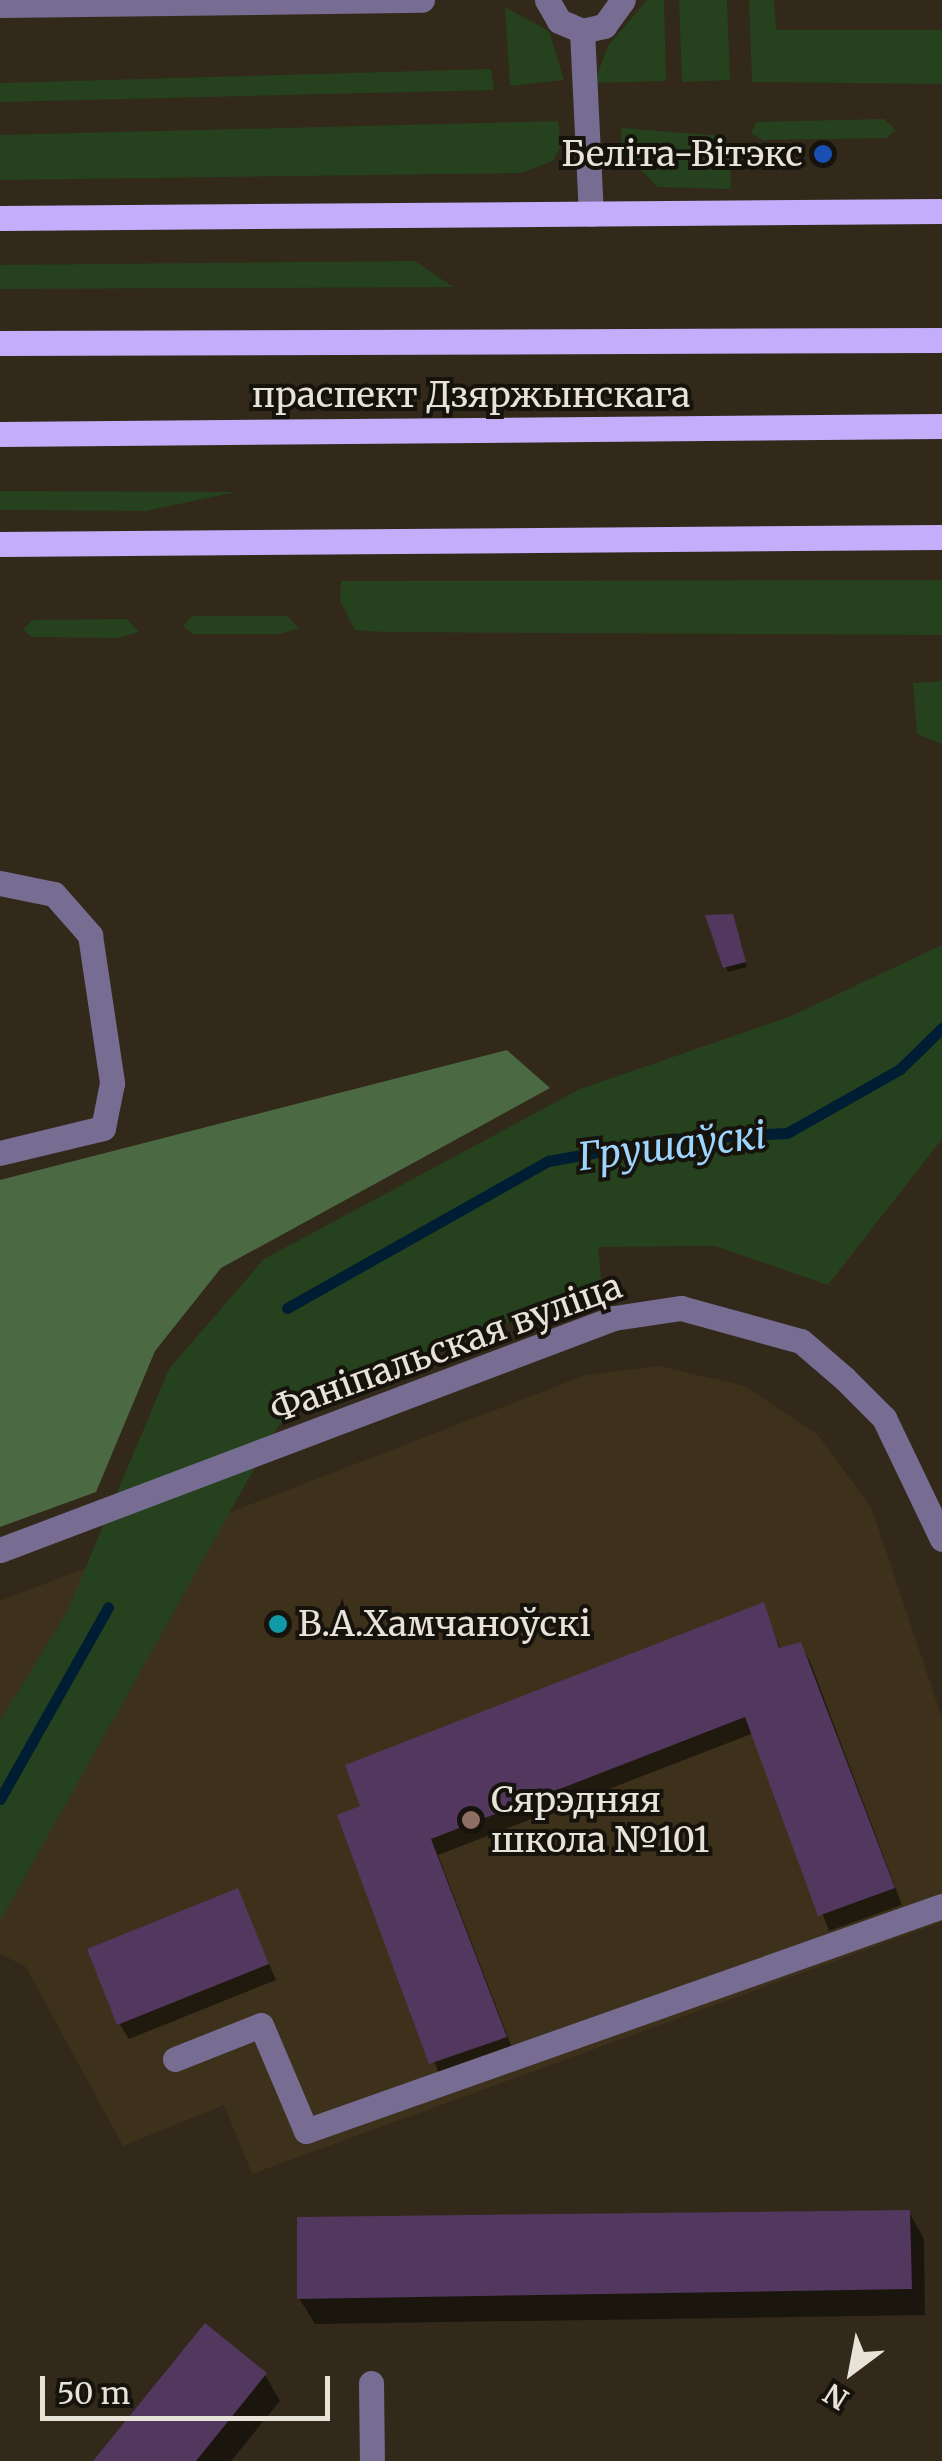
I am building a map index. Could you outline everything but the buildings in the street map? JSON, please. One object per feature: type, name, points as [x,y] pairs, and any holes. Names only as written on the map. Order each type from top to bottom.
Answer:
[{"type":"main road","points":[[0,218],[942,211]]},
{"type":"main road","name":"праспект Дзяржынскага","points":[[0,343],[942,340]]},
{"type":"main road","name":"праспект Дзяржынскага","points":[[0,434],[942,426]]},
{"type":"main road","points":[[0,544],[942,537]]},
{"type":"street","points":[[0,5],[422,0]]},
{"type":"street","points":[[547,0],[558,21],[582,31],[604,26],[623,0]]},
{"type":"street","points":[[582,31],[592,214]]},
{"type":"street","points":[[0,883],[54,894],[90,936],[112,1083],[103,1128],[0,1153]]},
{"type":"street","name":"Фаніпальская вуліца","points":[[0,1550],[614,1318],[681,1308],[801,1341],[844,1378],[884,1418],[942,1539]]},
{"type":"street","points":[[175,2059],[262,2025],[306,2132],[942,1906]]},
{"type":"street","points":[[372,2383],[372,2461]]},
{"type":"shaded area","name":"Сярэдняя школа №101","points":[[659,1366],[745,1386],[818,1435],[872,1509],[942,1718],[942,1922],[252,2174],[224,2105],[123,2146],[26,1967],[0,1954],[0,1601],[586,1375]]},
{"type":"green space","points":[[647,0],[664,0],[666,81],[594,83],[608,46]]},
{"type":"green space","points":[[679,0],[727,0],[730,80],[682,82]]},
{"type":"green space","points":[[749,0],[774,0],[776,30],[942,30],[942,84],[752,82]]},
{"type":"green space","points":[[505,7],[549,31],[564,80],[510,86]]},
{"type":"green space","points":[[491,69],[494,90],[0,102],[0,83]]},
{"type":"green space","points":[[884,119],[896,130],[886,138],[762,140],[751,133],[756,122]]},
{"type":"green space","points":[[558,121],[561,145],[553,161],[521,173],[0,180],[0,135]]},
{"type":"green space","points":[[621,128],[723,136],[730,148],[731,189],[658,187],[622,153]]},
{"type":"green space","points":[[415,261],[453,287],[0,289],[0,265]]},
{"type":"green space","points":[[0,491],[236,492],[146,511],[0,510]]},
{"type":"green space","points":[[942,580],[942,635],[384,632],[355,630],[340,601],[341,581]]},
{"type":"green space","points":[[192,616],[287,616],[299,628],[280,634],[193,634],[183,626]]},
{"type":"green space","points":[[127,619],[139,632],[119,638],[32,637],[23,630],[32,620]]},
{"type":"green space","points":[[942,681],[942,744],[917,734],[913,683]]},
{"type":"green space","points":[[942,945],[942,1139],[828,1285],[715,1246],[598,1247],[602,1288],[303,1399],[277,1428],[0,1921],[0,1721],[67,1612],[169,1369],[264,1259],[580,1089],[789,1017]]},
{"type":"green space","points":[[507,1050],[550,1088],[221,1268],[155,1351],[96,1492],[0,1527],[0,1180]]},
{"type":"waterway","name":"Грушаўскі","points":[[287,1308],[548,1161],[670,1139],[787,1133],[900,1069],[942,1028]]},
{"type":"waterway","name":"Грушаўскі","points":[[0,1799],[108,1607]]},
{"type":"place","name":"Беліта-Вітэкс","points":[[823,154]]},
{"type":"place","name":"В.А.Хамчаноўскі","points":[[278,1624]]},
{"type":"place","name":"Сярэдняя школа №101","points":[[471,1820]]}]
